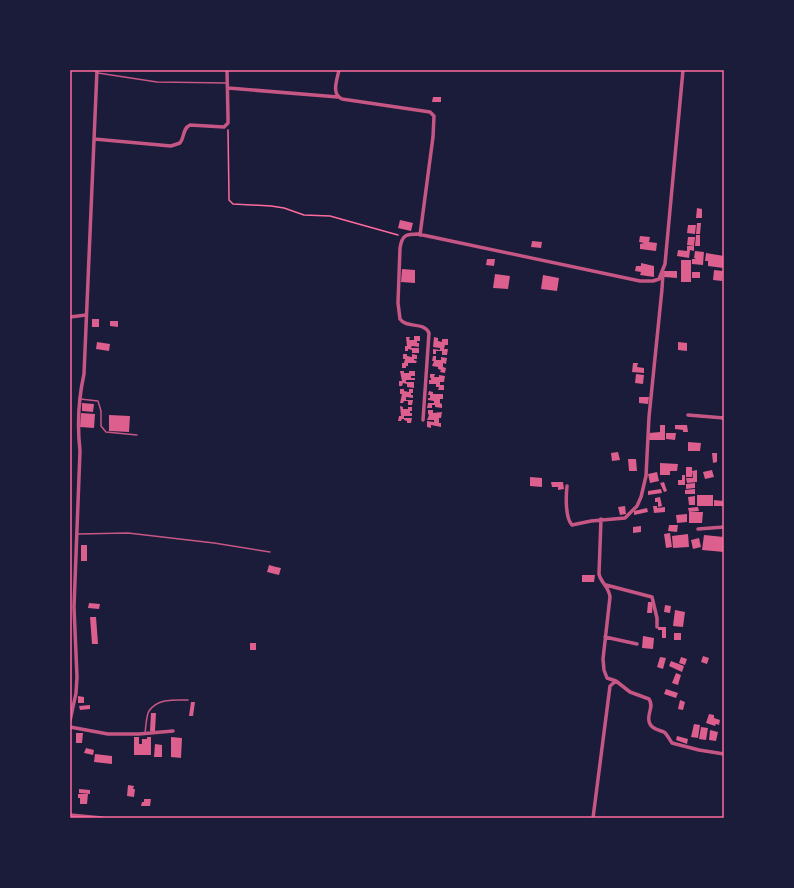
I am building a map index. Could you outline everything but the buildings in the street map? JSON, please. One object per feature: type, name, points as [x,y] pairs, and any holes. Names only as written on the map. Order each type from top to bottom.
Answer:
[{"type":"street","points":[[94,139],[138,144],[177,145],[182,141],[184,130],[190,125],[224,127],[228,123],[227,70]]},
{"type":"street","points":[[338,97],[336,90],[339,70]]},
{"type":"street","points":[[423,420],[429,333],[424,328],[405,324],[400,319],[398,302],[401,240],[404,236],[412,234],[420,235],[640,281],[653,281],[660,279],[665,264],[682,70]]},
{"type":"street","points":[[70,720],[76,693],[77,677],[72,593],[80,451],[77,427],[84,374],[97,72]]},
{"type":"street","points":[[228,88],[338,97],[342,99],[433,113],[433,137],[420,235]]},
{"type":"street","points":[[567,486],[566,498],[570,523],[573,524],[601,519],[620,519],[628,516],[637,506],[644,486],[648,449],[647,440],[649,410],[662,296],[662,270]]},
{"type":"street","points":[[70,317],[86,315]]},
{"type":"street","points":[[688,415],[724,418]]},
{"type":"street","points":[[601,519],[599,574],[601,580],[606,585],[610,597],[603,660],[607,678],[616,681],[630,692],[649,699],[652,705],[648,720],[649,723],[655,729],[665,733],[672,743],[724,754]]},
{"type":"street","points":[[698,529],[724,527]]},
{"type":"street","points":[[606,585],[652,597],[657,618],[657,627]]},
{"type":"street","points":[[605,637],[638,644]]},
{"type":"street","points":[[593,818],[610,686],[616,681]]},
{"type":"street","points":[[70,727],[108,734],[173,731]]},
{"type":"street","points":[[70,815],[102,818]]},
{"type":"lane","points":[[97,72],[157,82],[227,83]]},
{"type":"lane","points":[[80,400],[98,401],[101,411],[101,424],[106,432],[137,435]]},
{"type":"lane","points":[[76,534],[128,533],[214,543],[270,552]]},
{"type":"lane","points":[[145,733],[149,712],[157,703],[173,700],[188,700]]},
{"type":"path","points":[[228,123],[228,186],[229,200],[233,204],[271,206],[284,208],[304,215],[330,216],[404,236]]}]
